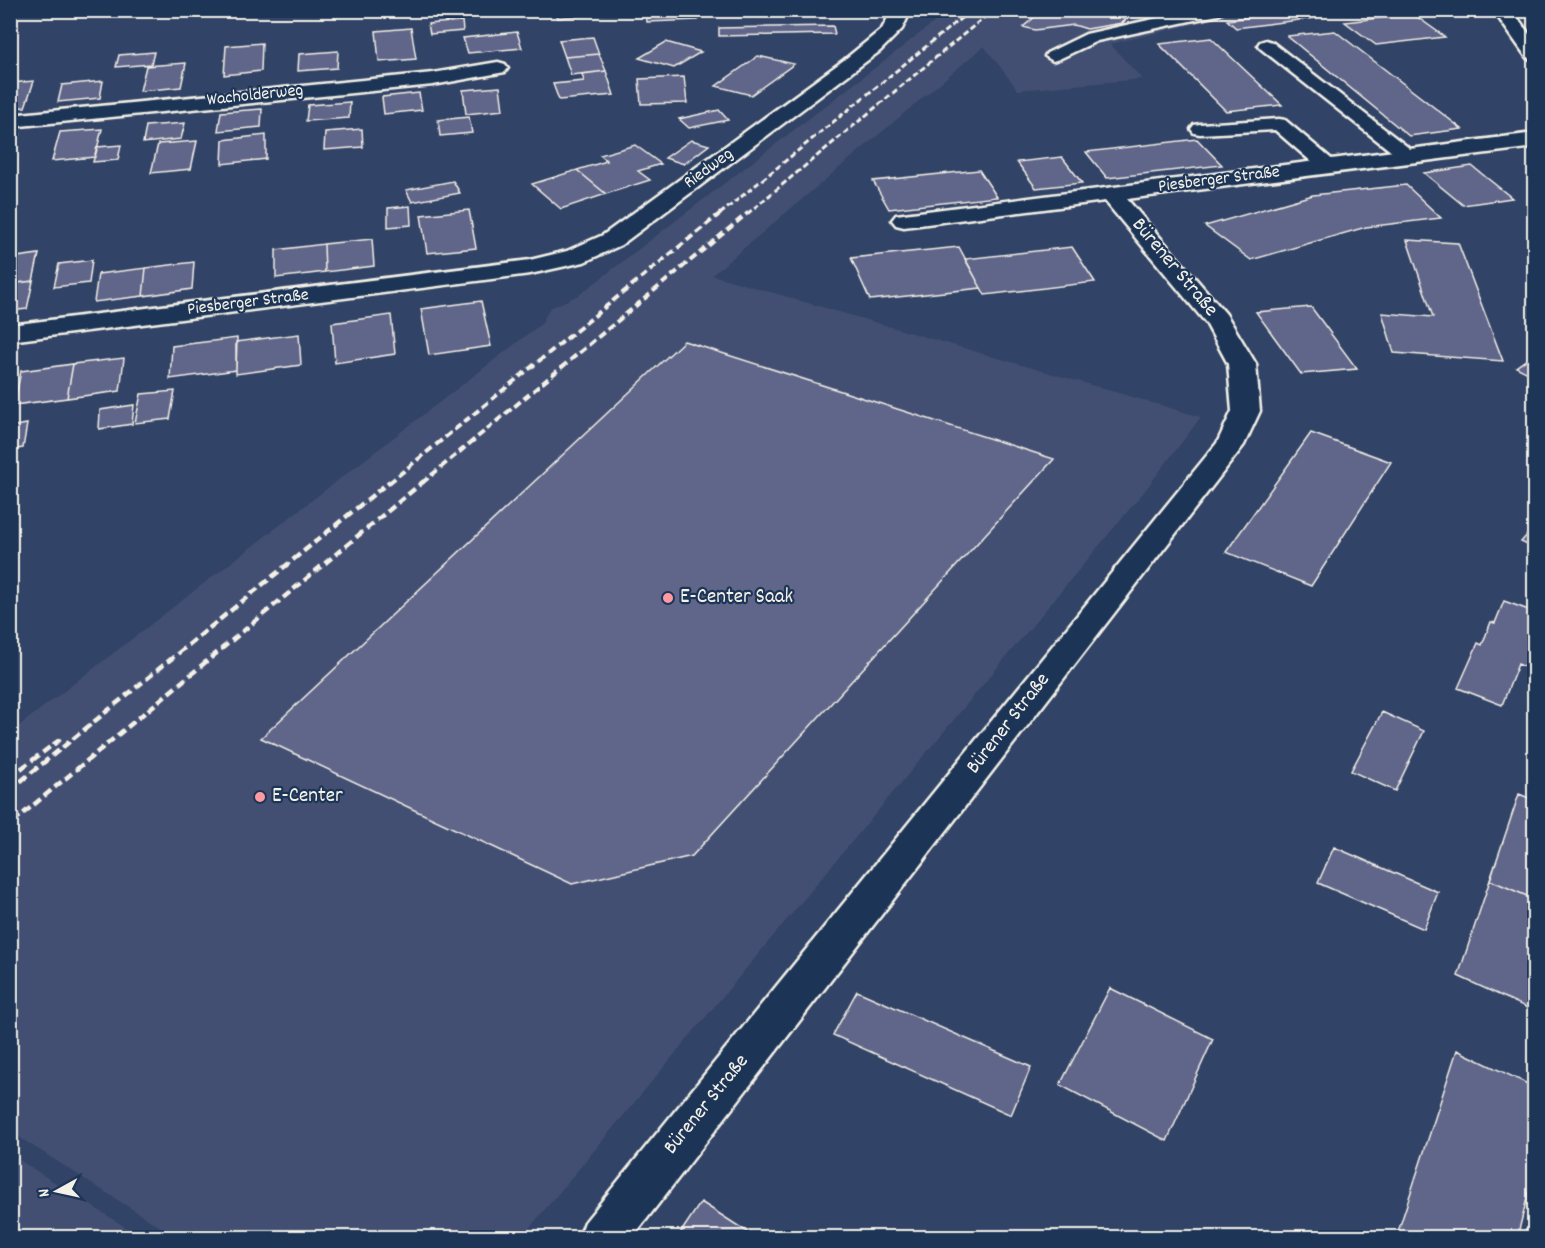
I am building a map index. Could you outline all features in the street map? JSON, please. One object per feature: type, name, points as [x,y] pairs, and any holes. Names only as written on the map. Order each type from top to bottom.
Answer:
[{"type":"street","name":"Riedweg","points":[[486,273],[530,267],[575,257],[612,240],[851,64],[888,33],[902,15],[902,10]]},
{"type":"street","points":[[1502,10],[1534,54]]},
{"type":"street","name":"Wacholderweg","points":[[10,121],[433,79],[498,68]]},
{"type":"street","name":"Piesberger Straße","points":[[904,220],[1534,140]]},
{"type":"street","name":"Bürener Straße","points":[[602,1238],[1230,444],[1246,411],[1242,364],[1217,320],[1111,194]]},
{"type":"street","name":"Piesberger Straße","points":[[10,333],[486,273]]},
{"type":"lane","points":[[1053,56],[1092,37],[1218,10]]},
{"type":"lane","points":[[1266,45],[1408,156]]},
{"type":"lane","points":[[1200,129],[1279,124],[1328,166]]},
{"type":"shaded area","points":[[949,11],[1287,11],[1216,19],[1110,44],[1142,79],[1018,90],[984,46],[712,275],[1201,417],[1143,493],[522,1237],[176,1237],[11,1132],[11,732],[541,324],[550,308],[579,295]]},
{"type":"shaded area","points":[[11,1155],[141,1237],[11,1237]]},
{"type":"building","points":[[555,10],[606,10],[608,13],[558,18]]},
{"type":"building","points":[[646,10],[697,10],[698,20],[647,22]]},
{"type":"building","points":[[1043,10],[1136,10],[1122,23],[1087,29],[1074,25],[1035,30],[1023,27]]},
{"type":"building","points":[[1143,10],[1195,10],[1166,15]]},
{"type":"building","points":[[1305,11],[1315,18],[1236,28],[1227,20]]},
{"type":"building","points":[[1413,14],[1445,37],[1376,45],[1345,22]]},
{"type":"building","points":[[462,21],[463,31],[430,34],[428,24]]},
{"type":"building","points":[[833,26],[835,34],[719,36],[719,28]]},
{"type":"building","points":[[411,28],[416,59],[379,62],[376,31]]},
{"type":"building","points":[[1335,31],[1462,129],[1409,136],[1287,36]]},
{"type":"building","points":[[517,32],[522,48],[468,53],[463,38]]},
{"type":"building","points":[[593,37],[599,54],[565,57],[559,40]]},
{"type":"building","points":[[1211,38],[1282,105],[1226,111],[1159,44]]},
{"type":"building","points":[[666,42],[701,52],[674,68],[639,58]]},
{"type":"building","points":[[262,43],[261,71],[224,75],[226,46]]},
{"type":"building","points":[[338,51],[337,68],[298,71],[299,54]]},
{"type":"building","points":[[154,52],[151,64],[116,67],[119,55]]},
{"type":"building","points":[[599,54],[606,71],[571,75],[565,57]]},
{"type":"building","points":[[758,56],[794,64],[751,95],[716,86]]},
{"type":"building","points":[[186,63],[181,87],[140,91],[146,66]]},
{"type":"building","points":[[606,71],[614,95],[559,100],[553,84],[584,81],[582,74]]},
{"type":"building","points":[[684,77],[687,103],[641,104],[639,79]]},
{"type":"building","points":[[34,81],[25,107],[10,108],[10,83]]},
{"type":"building","points":[[103,81],[100,98],[58,102],[62,85]]},
{"type":"building","points":[[500,87],[503,110],[466,114],[463,90]]},
{"type":"building","points":[[419,93],[422,110],[384,114],[382,97]]},
{"type":"building","points":[[350,102],[349,118],[306,121],[308,105]]},
{"type":"building","points":[[262,109],[261,127],[218,131],[221,112]]},
{"type":"building","points":[[719,110],[728,120],[689,128],[679,119]]},
{"type":"building","points":[[469,117],[472,133],[440,136],[438,120]]},
{"type":"building","points":[[185,123],[181,139],[143,143],[146,126]]},
{"type":"building","points":[[102,129],[95,157],[52,161],[60,132]]},
{"type":"building","points":[[362,129],[363,147],[324,150],[325,132]]},
{"type":"building","points":[[20,134],[11,157],[10,157],[10,135]]},
{"type":"building","points":[[266,135],[266,159],[222,164],[223,140]]},
{"type":"building","points":[[1197,139],[1222,165],[1107,178],[1086,152]]},
{"type":"building","points":[[691,140],[709,145],[684,164],[665,158]]},
{"type":"building","points":[[197,141],[191,169],[151,173],[158,144]]},
{"type":"building","points":[[121,145],[118,160],[93,162],[97,147]]},
{"type":"building","points":[[635,145],[661,164],[638,171],[650,180],[606,194],[577,170],[607,161],[600,155]]},
{"type":"building","points":[[1062,157],[1082,183],[1036,188],[1017,162]]},
{"type":"building","points":[[1472,166],[1512,198],[1463,205],[1424,173]]},
{"type":"building","points":[[577,170],[606,194],[561,209],[532,184]]},
{"type":"building","points":[[979,170],[997,197],[889,209],[873,181]]},
{"type":"building","points":[[453,181],[460,193],[412,202],[406,190]]},
{"type":"building","points":[[1406,185],[1441,218],[1366,227],[1251,260],[1205,226],[1313,195]]},
{"type":"building","points":[[410,206],[411,225],[388,227],[388,208]]},
{"type":"building","points":[[469,210],[476,248],[427,253],[421,215]]},
{"type":"building","points":[[372,239],[374,266],[325,272],[324,244]]},
{"type":"building","points":[[1407,240],[1458,243],[1503,361],[1394,353],[1382,313],[1433,317]]},
{"type":"building","points":[[324,244],[325,272],[276,278],[276,250]]},
{"type":"building","points":[[959,247],[981,288],[870,300],[851,258]]},
{"type":"building","points":[[1072,247],[1095,282],[985,295],[965,259]]},
{"type":"building","points":[[39,254],[33,281],[10,284],[10,258]]},
{"type":"building","points":[[92,260],[89,283],[54,287],[59,264]]},
{"type":"building","points":[[194,262],[192,289],[143,296],[146,268]]},
{"type":"building","points":[[146,268],[143,296],[94,302],[98,274]]},
{"type":"building","points":[[33,281],[27,309],[10,311],[10,284]]},
{"type":"building","points":[[481,301],[491,346],[429,355],[421,309]]},
{"type":"building","points":[[1311,307],[1357,369],[1301,374],[1256,312]]},
{"type":"building","points":[[391,315],[395,354],[335,363],[332,323]]},
{"type":"building","points":[[299,334],[301,365],[236,374],[236,342]]},
{"type":"building","points":[[237,338],[236,370],[170,379],[172,346]]},
{"type":"building","name":"E-Center Saak","points":[[684,341],[1054,459],[692,856],[572,884],[261,738]]},
{"type":"building","points":[[1534,354],[1534,376],[1516,367]]},
{"type":"building","points":[[124,358],[120,391],[67,398],[73,364]]},
{"type":"building","points":[[73,364],[67,398],[14,405],[21,371]]},
{"type":"building","points":[[175,391],[170,419],[135,423],[141,394]]},
{"type":"building","points":[[134,405],[132,424],[99,429],[100,410]]},
{"type":"building","points":[[27,424],[23,448],[10,450],[10,427]]},
{"type":"building","points":[[1311,433],[1391,462],[1311,586],[1226,552]]},
{"type":"building","points":[[1534,527],[1534,548],[1521,542]]},
{"type":"building","points":[[1504,601],[1534,612],[1534,671],[1518,664],[1502,705],[1458,688],[1478,643],[1482,645],[1491,622],[1495,623]]},
{"type":"building","points":[[1382,712],[1424,731],[1395,791],[1351,771]]},
{"type":"building","points":[[1519,794],[1534,800],[1534,899],[1490,880]]},
{"type":"building","points":[[1334,847],[1438,892],[1424,929],[1318,883]]},
{"type":"building","points":[[1490,880],[1534,899],[1534,1011],[1458,976]]},
{"type":"building","points":[[1110,988],[1213,1039],[1167,1141],[1060,1085]]},
{"type":"building","points":[[857,991],[1031,1067],[1011,1115],[833,1035]]},
{"type":"building","points":[[1457,1050],[1534,1087],[1534,1170],[1517,1238],[1396,1238]]},
{"type":"building","points":[[701,1202],[757,1238],[677,1238]]},
{"type":"railway","points":[[720,214],[971,10]]},
{"type":"railway","points":[[747,214],[993,10]]},
{"type":"railway","points":[[389,483],[722,212]]},
{"type":"railway","points":[[422,483],[749,212]]},
{"type":"railway","points":[[10,790],[390,481]]},
{"type":"railway","points":[[13,822],[424,481]]},
{"type":"railway","points":[[10,777],[62,738]]},
{"type":"railway","points":[[10,824],[15,820]]},
{"type":"place","name":"E-Center Saak","points":[[668,598]]},
{"type":"place","name":"E-Center","points":[[260,797]]}]
